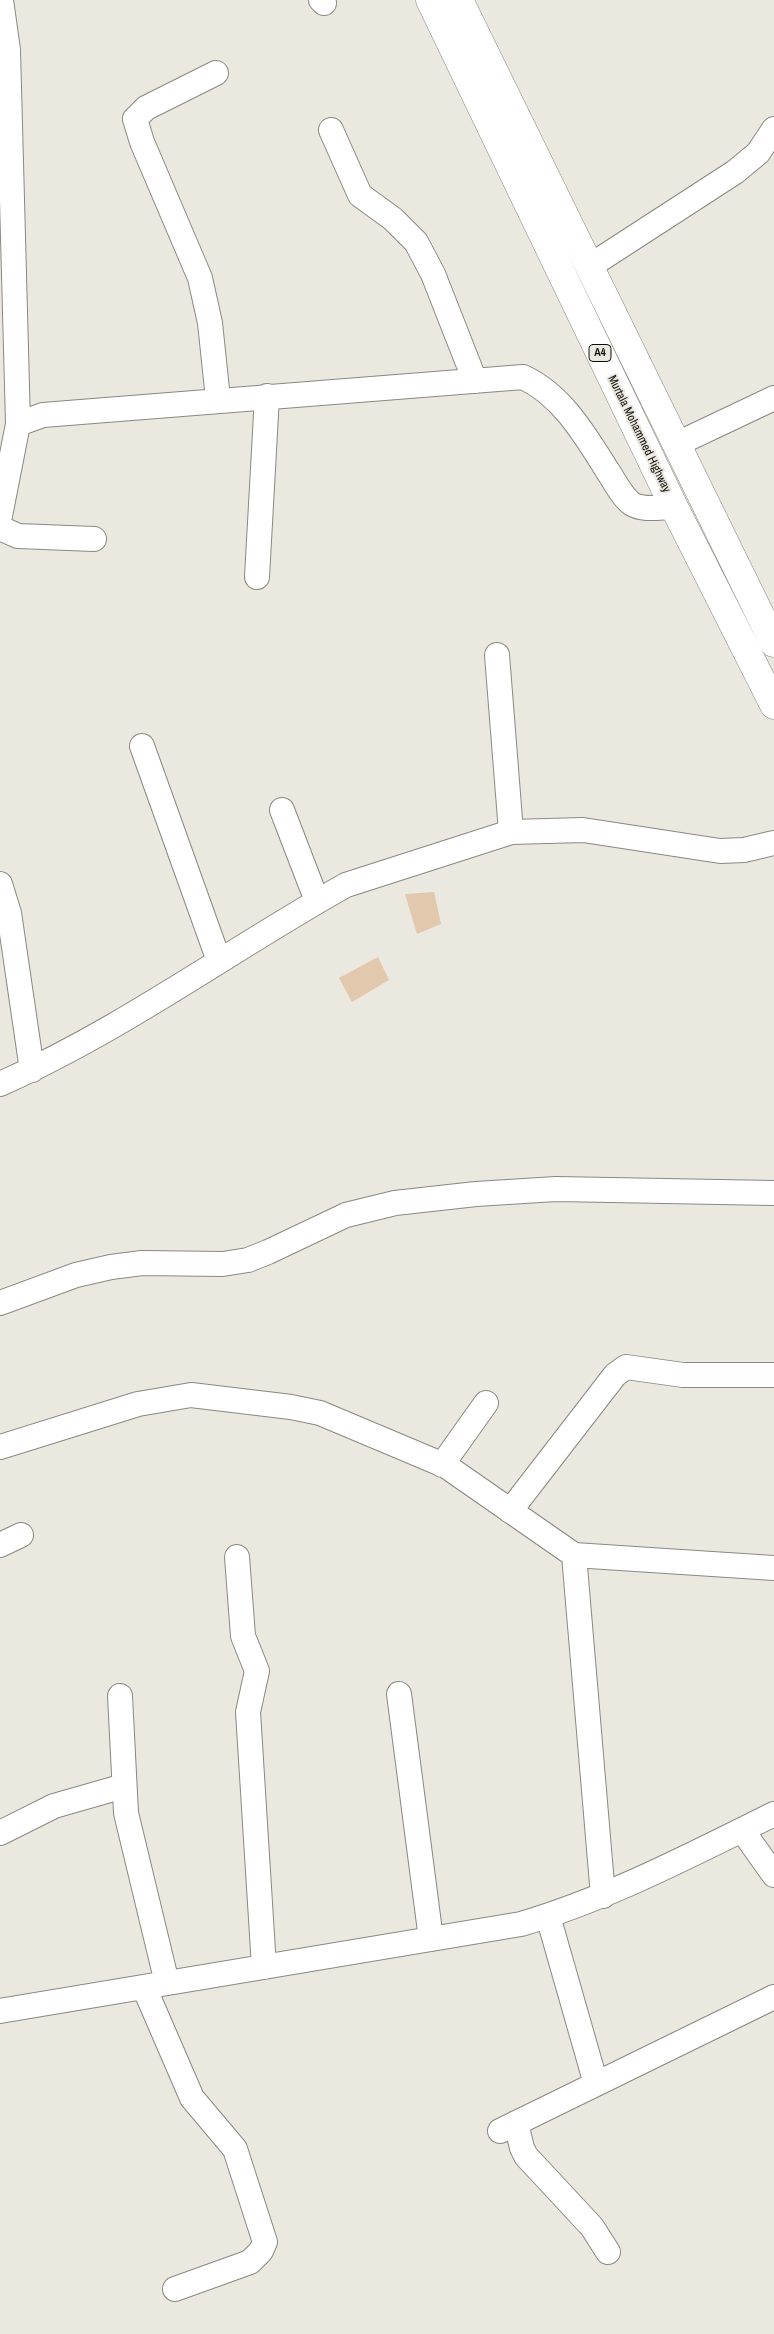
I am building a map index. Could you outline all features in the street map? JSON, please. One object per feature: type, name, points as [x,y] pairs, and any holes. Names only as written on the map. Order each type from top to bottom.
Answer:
[{"type":"highway","name":"Murtala Mohammed Highway","points":[[430,0],[674,507],[774,705]]},
{"type":"highway","name":"A4","points":[[459,0],[774,643]]},
{"type":"street","points":[[0,516],[18,424],[1,0]]},
{"type":"street","points":[[216,73],[146,108],[135,119],[142,142],[200,278],[210,323],[218,399]]},
{"type":"street","points":[[590,266],[735,172],[758,153],[774,129]]},
{"type":"street","points":[[330,130],[360,196],[393,219],[416,242],[433,274],[475,381]]},
{"type":"street","points":[[18,424],[43,415],[218,399],[523,377],[538,384],[553,395],[582,431],[620,490],[632,504],[645,508],[674,507]]},
{"type":"street","points":[[257,577],[267,396]]},
{"type":"street","points":[[677,444],[774,398]]},
{"type":"street","points":[[0,528],[18,536],[94,539]]},
{"type":"street","points":[[497,655],[512,832]]},
{"type":"street","points":[[142,746],[219,961]]},
{"type":"street","points":[[282,810],[317,901]]},
{"type":"street","points":[[0,1084],[32,1070],[121,1021],[317,901],[346,885],[382,871],[512,832],[583,830],[720,851],[744,850],[774,843]]},
{"type":"street","points":[[0,886],[10,914],[32,1070]]},
{"type":"street","points":[[0,1303],[76,1275],[111,1266],[142,1263],[223,1264],[248,1260],[346,1214],[395,1203],[476,1194],[556,1189],[774,1193]]},
{"type":"street","points":[[510,1511],[615,1375],[626,1367],[684,1375],[774,1374]]},
{"type":"street","points":[[0,1447],[138,1404],[191,1395],[248,1400],[320,1413],[442,1465],[574,1555],[774,1568]]},
{"type":"street","points":[[442,1465],[486,1403]]},
{"type":"street","points":[[574,1555],[603,1896]]},
{"type":"street","points":[[237,1557],[243,1636],[256,1671],[248,1712],[264,1967]]},
{"type":"street","points":[[399,1694],[431,1939]]},
{"type":"street","points":[[120,1696],[126,1813],[155,1985],[192,2098],[235,2149],[265,2242],[261,2251],[250,2262],[175,2289]]},
{"type":"street","points":[[0,1833],[54,1806],[124,1786]]},
{"type":"street","points":[[0,2011],[520,1924],[603,1896],[643,1879],[774,1814]]},
{"type":"street","points":[[742,1830],[774,1875]]},
{"type":"street","points":[[548,1916],[596,2084]]},
{"type":"street","points":[[608,2252],[592,2227],[575,2207],[526,2156],[508,2127],[774,1997]]},
{"type":"building","points":[[434,892],[441,924],[417,934],[405,894]]},
{"type":"building","points":[[378,957],[389,980],[352,1002],[339,978]]}]
